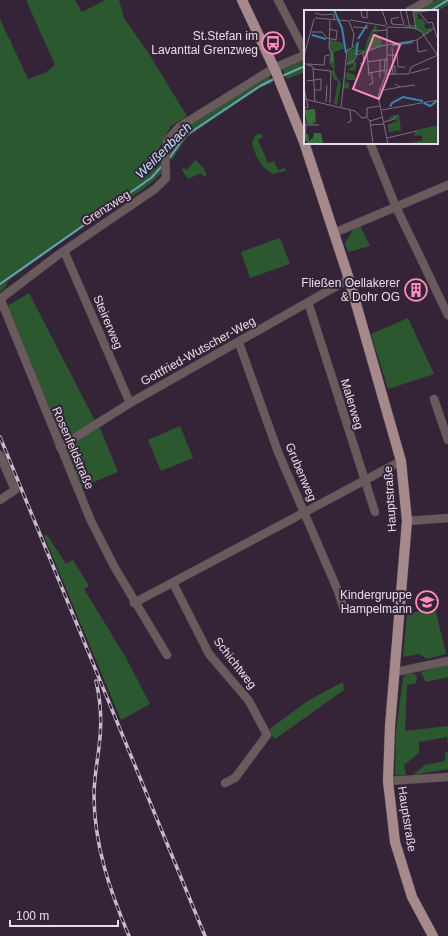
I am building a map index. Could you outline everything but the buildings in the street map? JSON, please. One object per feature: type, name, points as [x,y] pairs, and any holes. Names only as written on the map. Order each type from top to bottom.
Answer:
[{"type":"main road","name":"Hauptstraße","points":[[242,0],[275,70],[304,142]]},
{"type":"main road","name":"Hauptstraße","points":[[305,144],[349,279],[401,461],[407,521],[396,672],[390,726],[388,781],[395,842],[412,897],[433,936]]},
{"type":"street","points":[[278,0],[304,50]]},
{"type":"street","points":[[412,10],[429,0]]},
{"type":"street","name":"Grenzweg","points":[[0,298],[64,251],[155,189],[166,178],[165,152],[167,141],[179,126],[275,70],[304,56]]},
{"type":"street","points":[[370,144],[396,207],[448,315]]},
{"type":"street","points":[[334,232],[448,185]]},
{"type":"street","name":"Steirerweg","points":[[64,251],[130,404]]},
{"type":"street","name":"Gottfried-Wutscher-Weg","points":[[60,447],[130,404],[349,279]]},
{"type":"street","name":"Rosenfeldstraße","points":[[0,298],[91,521],[134,603],[167,655]]},
{"type":"street","name":"Malerweg","points":[[308,302],[375,512]]},
{"type":"street","name":"Grubenweg","points":[[239,343],[278,452],[338,591],[344,610]]},
{"type":"street","points":[[434,399],[448,440]]},
{"type":"street","points":[[0,454],[15,490],[0,500]]},
{"type":"street","points":[[134,603],[366,481],[401,461]]},
{"type":"street","points":[[407,521],[448,518]]},
{"type":"street","name":"Schichtweg","points":[[173,583],[209,654],[249,701],[267,735],[235,778],[225,783]]},
{"type":"street","points":[[396,672],[448,660]]},
{"type":"street","points":[[388,781],[448,777]]},
{"type":"green space","points":[[26,0],[75,0],[82,12],[105,0],[119,0],[124,18],[149,54],[187,116],[171,126],[155,156],[158,161],[145,177],[162,162],[163,171],[156,179],[139,192],[82,228],[8,281],[4,289],[0,292],[0,19],[28,79],[45,73],[55,65]]},
{"type":"green space","points":[[436,0],[448,0],[448,5],[438,10],[419,10]]},
{"type":"green space","points":[[304,60],[304,72],[287,79],[282,69]]},
{"type":"green space","points":[[269,75],[272,83],[260,88],[187,137],[172,160],[169,159],[171,144],[179,131]]},
{"type":"green space","points":[[262,134],[263,137],[258,140],[268,163],[274,161],[278,170],[285,168],[286,171],[273,174],[262,165],[257,157],[252,143],[255,136]]},
{"type":"green space","points":[[195,160],[203,167],[207,175],[203,176],[201,173],[188,179],[182,170],[184,168],[187,170]]},
{"type":"green space","points":[[360,226],[370,246],[348,252],[345,243],[353,230]]},
{"type":"green space","points":[[280,238],[290,264],[250,278],[241,252]]},
{"type":"green space","points":[[29,293],[95,421],[65,439],[59,437],[6,307]]},
{"type":"green space","points":[[408,318],[434,374],[388,389],[371,334]]},
{"type":"green space","points":[[99,426],[118,472],[79,488],[66,454],[68,446]]},
{"type":"green space","points":[[180,426],[193,458],[161,471],[148,440]]},
{"type":"green space","points":[[47,535],[66,564],[73,560],[89,586],[84,589],[126,658],[150,704],[121,720],[44,536]]},
{"type":"green space","points":[[435,608],[446,654],[427,659],[419,654],[403,657],[407,614]]},
{"type":"green space","points":[[448,664],[448,677],[426,682],[421,672]]},
{"type":"green space","points":[[409,673],[415,674],[417,678],[416,683],[407,685],[405,731],[448,726],[448,745],[447,737],[419,742],[419,753],[404,765],[406,774],[403,776],[395,775],[396,732],[403,677]]},
{"type":"green space","points":[[343,682],[344,690],[275,739],[267,731],[309,700]]},
{"type":"green space","points":[[448,752],[448,769],[413,775],[425,765],[445,761],[445,753]]},
{"type":"waterway","name":"Weißenbach","points":[[432,10],[448,0]]},
{"type":"waterway","name":"Weißenbach","points":[[280,77],[304,66]]},
{"type":"waterway","name":"Weißenbach","points":[[168,160],[185,136],[260,86],[274,79]]},
{"type":"waterway","name":"Weißenbach","points":[[0,284],[151,178],[162,166]]},
{"type":"railway","points":[[0,437],[205,936]]},
{"type":"railway","points":[[96,681],[101,722],[94,789],[97,832],[104,867],[129,936]]},
{"type":"place","name":"St.Stefan im Lavanttal Grenzweg","points":[[273,43]]},
{"type":"place","name":"Fließen Oellakerer & Dohr OG","points":[[416,290]]},
{"type":"place","name":"Kindergruppe Hampelmann","points":[[427,602]]}]
